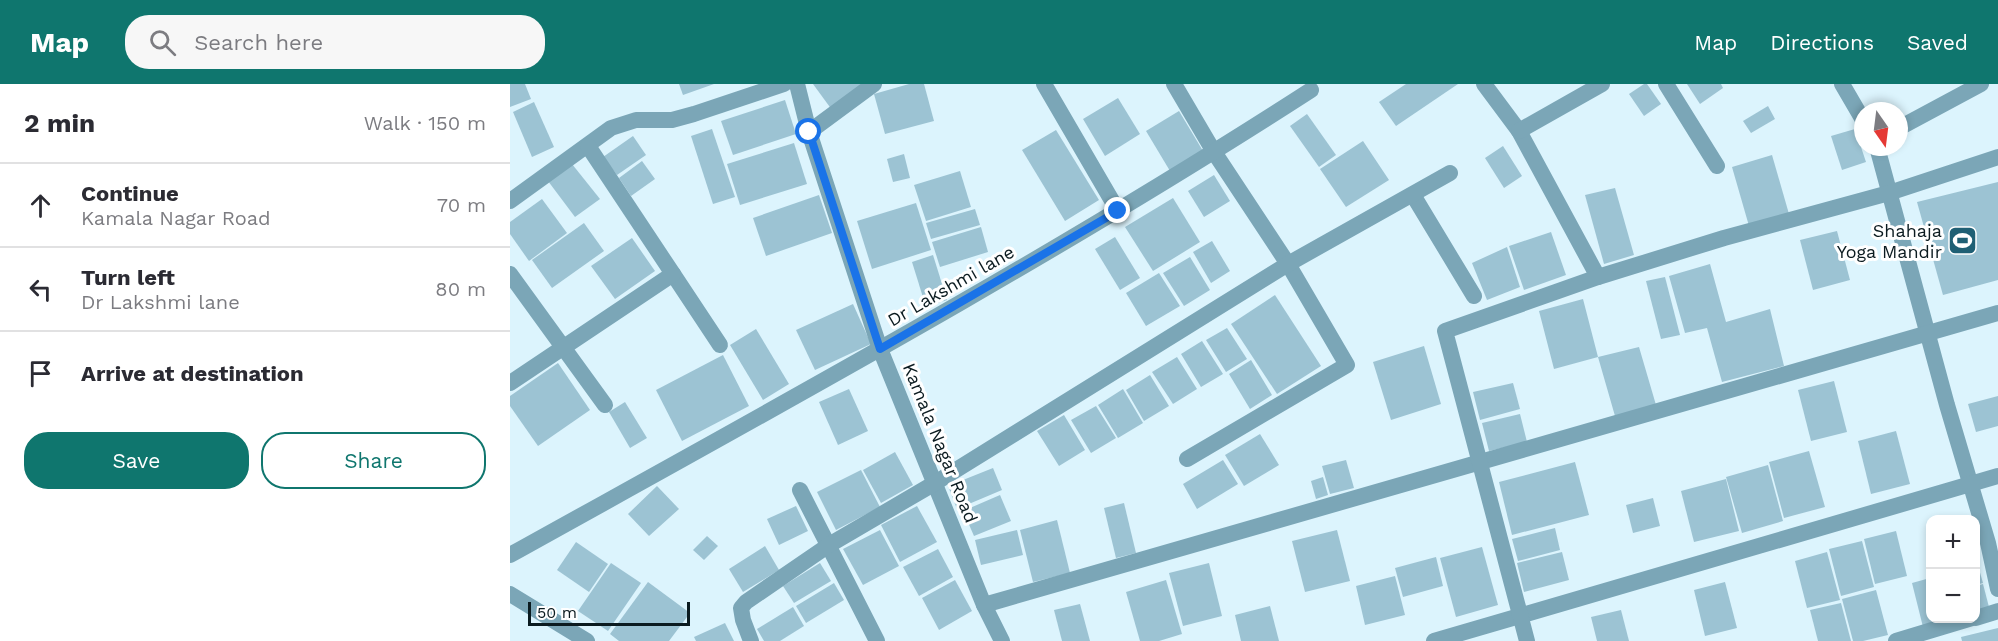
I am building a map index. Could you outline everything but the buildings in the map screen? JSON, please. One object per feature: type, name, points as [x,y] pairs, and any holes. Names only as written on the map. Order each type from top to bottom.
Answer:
[{"type":"street","points":[[510,201],[611,128],[636,120],[672,120],[784,84]]},
{"type":"street","name":"Kamala Nagar Road","points":[[797,84],[809,132],[880,349],[984,604],[1002,641]]},
{"type":"street","points":[[809,132],[874,84]]},
{"type":"street","points":[[1044,84],[1118,211]]},
{"type":"street","points":[[1174,84],[1214,152],[1288,264],[1347,365],[1187,459]]},
{"type":"street","points":[[1484,84],[1519,131],[1598,277]]},
{"type":"street","points":[[1519,131],[1602,84]]},
{"type":"street","points":[[1666,84],[1717,166]]},
{"type":"street","points":[[1842,84],[1854,105]]},
{"type":"street","points":[[1908,123],[1981,84]]},
{"type":"street","name":"Dr Lakshmi lane","points":[[510,555],[880,349],[1118,211],[1311,90]]},
{"type":"street","points":[[588,146],[720,345]]},
{"type":"street","points":[[1879,156],[1927,334],[1988,543],[1998,589]]},
{"type":"street","points":[[1527,641],[1445,331],[1598,277],[1724,238],[1889,193],[1998,158]]},
{"type":"street","points":[[751,641],[741,608],[746,602],[829,544],[935,483],[1288,264],[1450,173]]},
{"type":"street","points":[[1413,195],[1474,296]]},
{"type":"street","points":[[510,274],[605,405]]},
{"type":"street","points":[[510,383],[674,274]]},
{"type":"street","points":[[984,604],[1480,464],[1998,313]]},
{"type":"street","points":[[1434,641],[1998,476]]},
{"type":"street","points":[[800,490],[877,641]]},
{"type":"street","points":[[510,594],[587,641]]},
{"type":"street","points":[[1980,616],[1998,611]]},
{"type":"street","points":[[1896,641],[1957,623]]},
{"type":"place","name":"Shahaja Yoga Mandir","points":[[1963,241]]},
{"type":"route","points":[[809,132],[880,349],[1118,211]]}]
